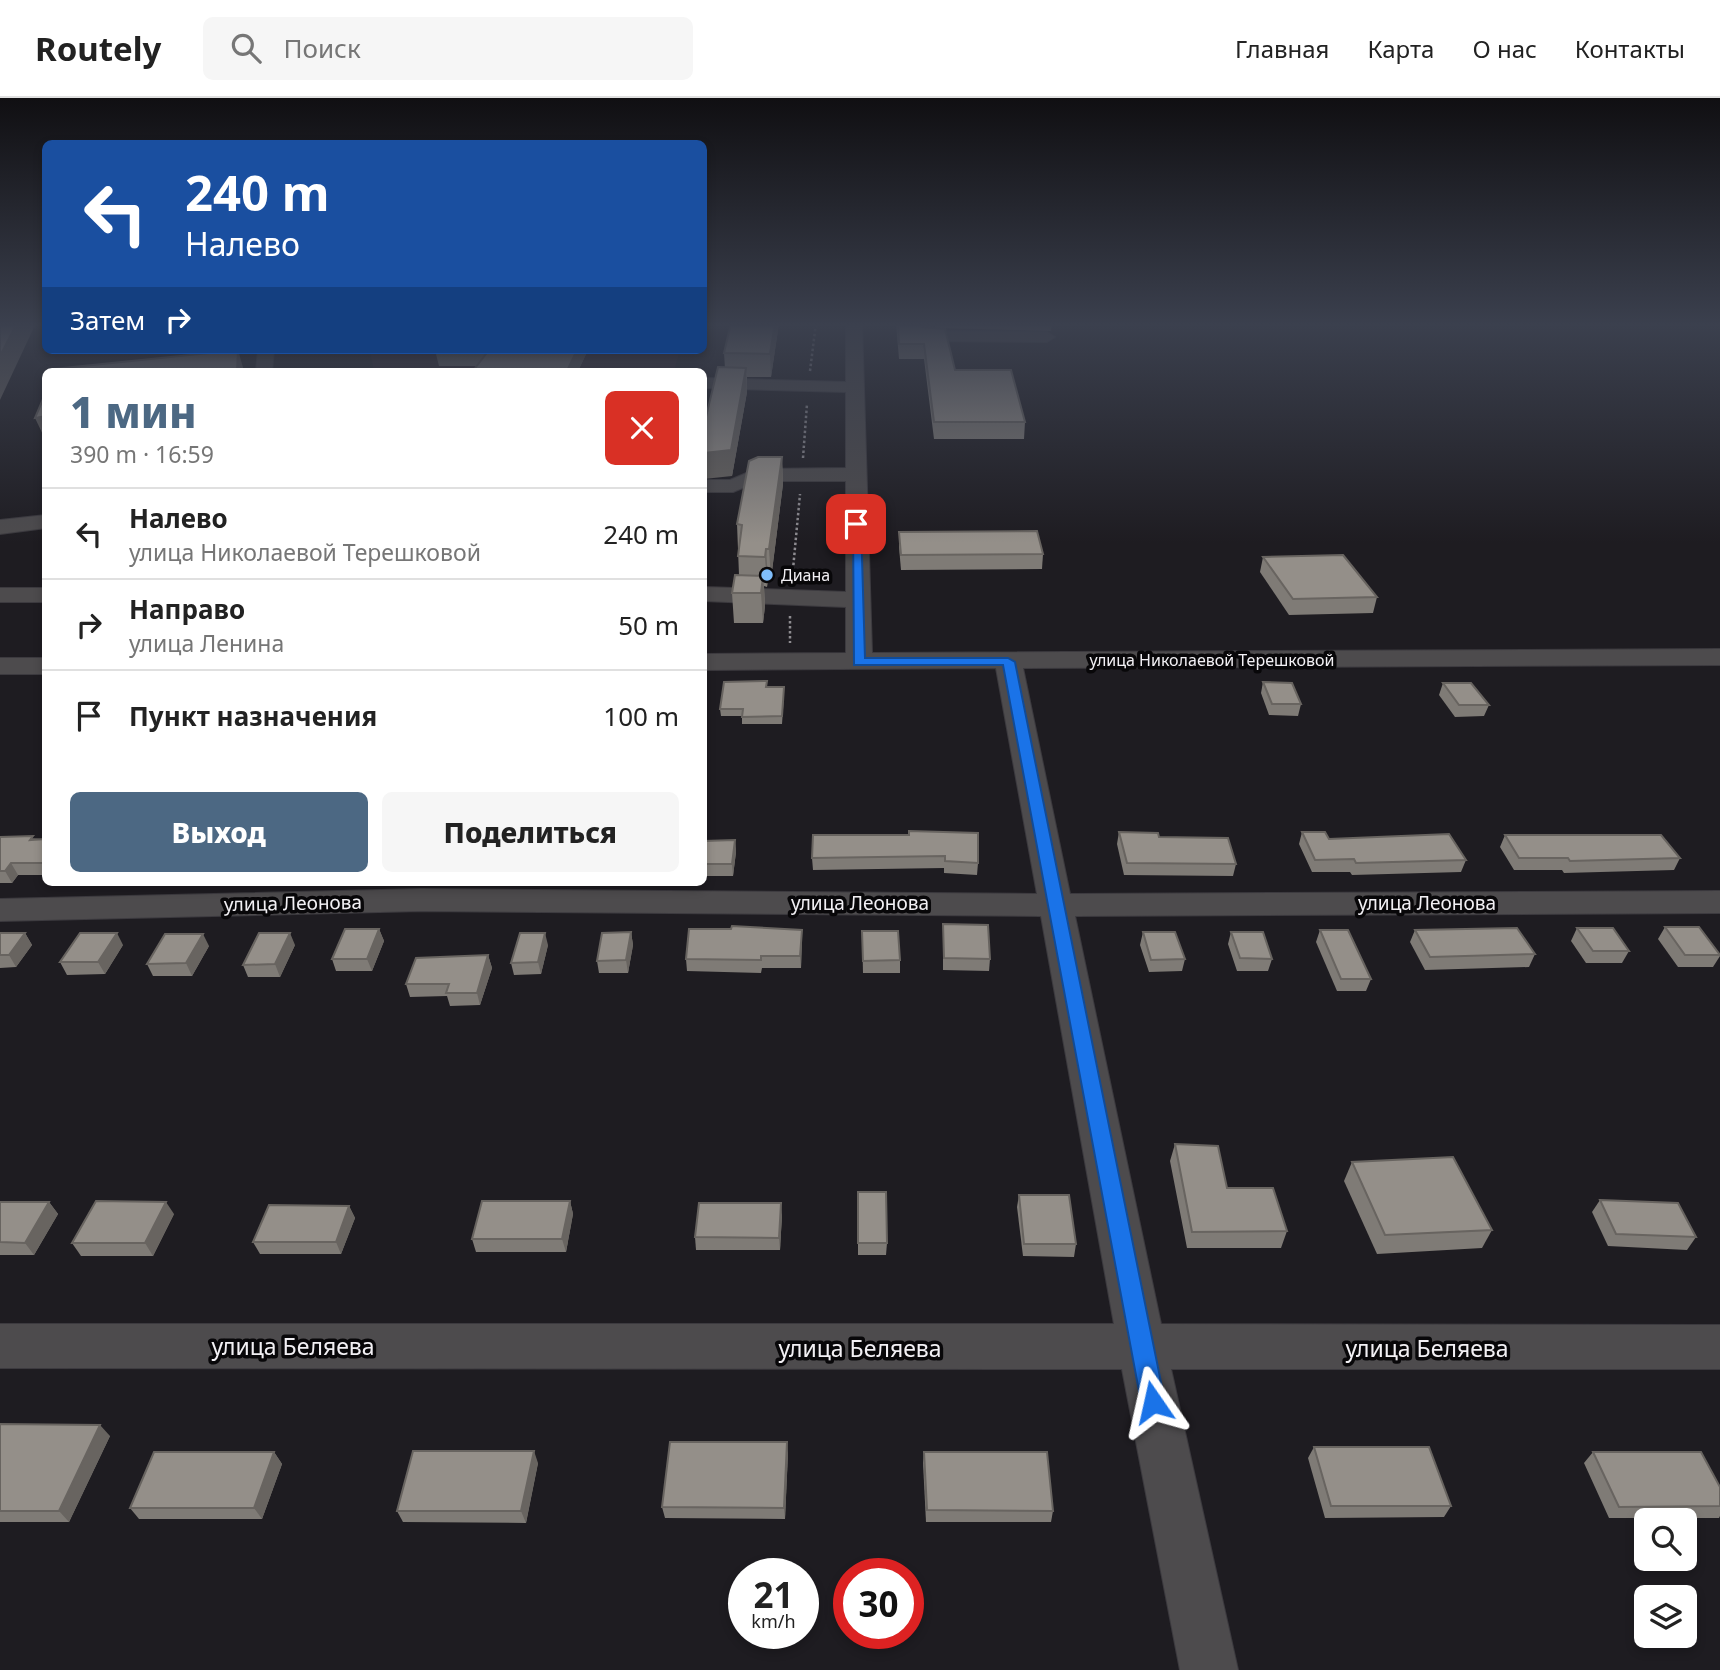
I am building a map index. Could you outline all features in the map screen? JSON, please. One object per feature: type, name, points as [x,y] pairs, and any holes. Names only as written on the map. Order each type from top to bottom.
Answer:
[{"type":"street","points":[[855,396],[859,662]]},
{"type":"street","points":[[707,486],[733,486],[756,475],[856,474]]},
{"type":"street","points":[[0,527],[42,522]]},
{"type":"street","points":[[707,594],[856,600]]},
{"type":"street","points":[[0,595],[42,595]]},
{"type":"street","name":"улица Николаевой Терешковой","points":[[707,662],[1720,657]]},
{"type":"street","points":[[1008,662],[1142,1349],[1209,1670]]},
{"type":"street","points":[[0,666],[42,666]]},
{"type":"street","name":"улица Леонова","points":[[0,910],[421,900],[1056,905],[1720,902]]},
{"type":"street","name":"улица Беляева","points":[[0,1346],[1142,1349],[1720,1347]]},
{"type":"building","points":[[711,396],[741,396],[731,450],[707,453],[707,413]]},
{"type":"building","points":[[931,396],[1018,396],[1025,422],[934,422]]},
{"type":"building","points":[[42,401],[42,417],[35,418]]},
{"type":"building","points":[[758,457],[782,457],[769,549],[766,549],[765,557],[738,556],[742,525],[737,524],[749,461]]},
{"type":"building","points":[[1037,531],[1043,554],[901,555],[899,532]]},
{"type":"building","points":[[1343,555],[1377,597],[1293,599],[1263,557]]},
{"type":"building","points":[[735,575],[763,576],[761,593],[732,593]]},
{"type":"building","points":[[767,681],[766,687],[784,687],[782,716],[742,717],[743,709],[720,709],[724,682]]},
{"type":"building","points":[[1263,682],[1292,683],[1301,704],[1272,704]]},
{"type":"building","points":[[1443,683],[1471,683],[1489,705],[1459,705]]},
{"type":"building","points":[[909,831],[978,833],[978,863],[945,861],[945,856],[812,858],[813,835],[909,835]]},
{"type":"building","points":[[1119,832],[1158,833],[1159,837],[1228,838],[1236,864],[1127,863]]},
{"type":"building","points":[[1302,832],[1325,832],[1329,839],[1449,834],[1466,860],[1356,863],[1354,859],[1315,860]]},
{"type":"building","points":[[1505,835],[1661,835],[1680,858],[1570,861],[1568,858],[1519,858]]},
{"type":"building","points":[[33,836],[30,840],[42,839],[42,863],[11,863],[5,871],[0,871],[0,837]]},
{"type":"building","points":[[735,840],[732,864],[707,864],[707,841]]},
{"type":"building","points":[[943,924],[988,925],[990,959],[944,958]]},
{"type":"building","points":[[732,926],[802,930],[800,956],[761,956],[761,960],[686,959],[689,929],[731,929]]},
{"type":"building","points":[[1665,927],[1699,927],[1720,955],[1685,955]]},
{"type":"building","points":[[1517,928],[1535,954],[1430,957],[1415,930]]},
{"type":"building","points":[[1577,928],[1613,928],[1629,951],[1593,951]]},
{"type":"building","points":[[345,929],[379,929],[367,959],[332,959]]},
{"type":"building","points":[[1320,930],[1348,930],[1371,979],[1341,979]]},
{"type":"building","points":[[862,931],[898,931],[900,960],[863,961]]},
{"type":"building","points":[[631,932],[626,960],[597,961],[602,933]]},
{"type":"building","points":[[1143,932],[1175,932],[1185,959],[1151,960]]},
{"type":"building","points":[[1231,932],[1263,932],[1272,959],[1240,958]]},
{"type":"building","points":[[0,933],[25,933],[9,955],[0,955]]},
{"type":"building","points":[[80,933],[117,933],[98,962],[60,962]]},
{"type":"building","points":[[259,933],[290,933],[275,964],[243,965]]},
{"type":"building","points":[[520,933],[545,933],[538,962],[511,963]]},
{"type":"building","points":[[165,934],[203,934],[186,963],[147,964]]},
{"type":"building","points":[[488,955],[477,993],[446,993],[449,984],[406,984],[416,958]]},
{"type":"building","points":[[1175,1144],[1218,1146],[1227,1188],[1273,1188],[1287,1231],[1192,1232]]},
{"type":"building","points":[[1453,1157],[1492,1230],[1385,1235],[1352,1162]]},
{"type":"building","points":[[858,1192],[886,1192],[887,1243],[858,1243]]},
{"type":"building","points":[[1019,1195],[1069,1195],[1076,1244],[1024,1244]]},
{"type":"building","points":[[1600,1200],[1678,1203],[1696,1237],[1616,1234]]},
{"type":"building","points":[[96,1201],[166,1202],[145,1243],[72,1243]]},
{"type":"building","points":[[482,1201],[570,1201],[562,1239],[472,1239]]},
{"type":"building","points":[[0,1202],[49,1202],[25,1243],[0,1242]]},
{"type":"building","points":[[699,1203],[781,1203],[779,1238],[695,1237]]},
{"type":"building","points":[[269,1205],[349,1206],[336,1242],[253,1242]]},
{"type":"building","points":[[0,1424],[100,1425],[59,1511],[0,1511]]},
{"type":"building","points":[[670,1442],[787,1442],[784,1508],[662,1507]]},
{"type":"building","points":[[1314,1447],[1429,1447],[1451,1506],[1331,1506]]},
{"type":"building","points":[[413,1451],[534,1451],[521,1511],[397,1511]]},
{"type":"building","points":[[154,1452],[274,1452],[254,1508],[130,1508]]},
{"type":"building","points":[[924,1452],[1047,1452],[1053,1511],[927,1510]]},
{"type":"building","points":[[1593,1452],[1701,1452],[1720,1487],[1720,1506],[1619,1507]]},
{"type":"place","name":"Диана","points":[[767,575]]},
{"type":"route","points":[[856,524],[859,662],[1008,662],[1153,1402]]}]
